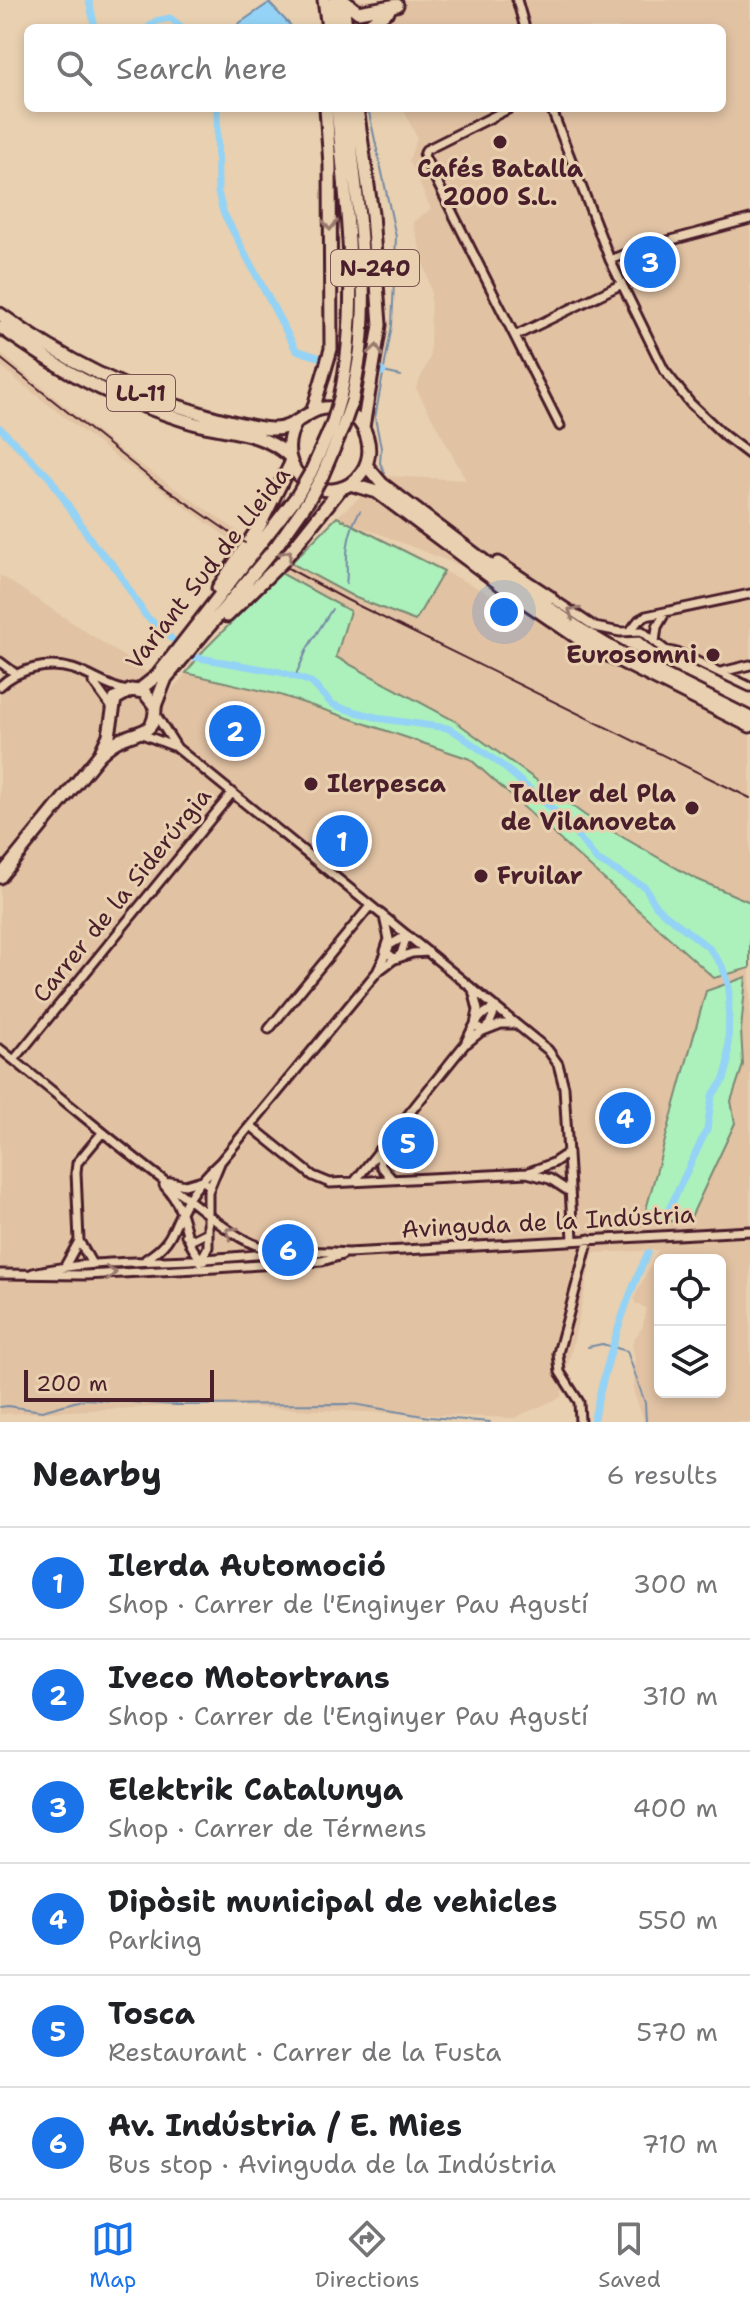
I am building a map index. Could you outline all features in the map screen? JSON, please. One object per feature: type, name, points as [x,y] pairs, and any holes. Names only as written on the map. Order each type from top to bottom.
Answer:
[{"type":"main road","points":[[321,0],[321,24]]},
{"type":"main road","points":[[321,0],[327,24]]},
{"type":"main road","points":[[335,0],[338,24]]},
{"type":"main road","points":[[343,0],[358,12],[401,2]]},
{"type":"main road","points":[[343,0],[346,24]]},
{"type":"main road","points":[[370,24],[401,2]]},
{"type":"main road","name":"N-240","points":[[313,410],[331,349],[330,165],[326,112]]},
{"type":"main road","name":"N-240","points":[[337,112],[350,244],[352,303],[346,399]]},
{"type":"main road","name":"N-240","points":[[346,399],[361,346],[362,290],[347,112]]},
{"type":"main road","name":"N-240","points":[[358,112],[372,214],[380,325],[363,427]]},
{"type":"main road","name":"LL-11","points":[[0,314],[81,366],[132,390],[239,424],[285,428],[313,410]]},
{"type":"main road","name":"LL-11","points":[[0,327],[67,371],[130,401],[190,422],[262,438],[278,446],[299,477],[311,486],[326,490],[345,486],[377,492],[512,593],[588,645],[750,726]]},
{"type":"main road","name":"Variant Sud de Lleida","points":[[133,690],[157,676],[277,545],[317,474],[346,399]]},
{"type":"main road","points":[[313,410],[341,409],[363,427],[369,446],[366,465],[345,486]]},
{"type":"main road","points":[[289,460],[291,431],[297,421]]},
{"type":"main road","name":"N-240","points":[[187,645],[260,525],[289,460]]},
{"type":"main road","points":[[366,465],[382,484],[550,597]]},
{"type":"main road","name":"N-240","points":[[187,645],[283,561],[345,486]]},
{"type":"main road","name":"Variant Sud de Lleida","points":[[155,710],[162,686],[187,645],[261,545],[303,498]]},
{"type":"main road","points":[[427,516],[517,586],[583,631],[750,718]]},
{"type":"main road","points":[[0,877],[100,754],[152,723],[155,710],[149,696],[133,690],[115,699],[109,735],[100,754]]},
{"type":"main road","points":[[712,708],[726,722],[750,734]]},
{"type":"main road","points":[[112,713],[121,729],[137,734]]},
{"type":"street","points":[[517,0],[524,24]]},
{"type":"street","points":[[502,112],[426,150],[424,156],[560,426]]},
{"type":"street","points":[[553,112],[610,260],[664,370],[690,403],[750,455]]},
{"type":"street","points":[[610,260],[638,249],[750,219]]},
{"type":"street","points":[[515,336],[622,284]]},
{"type":"street","points":[[631,630],[642,617],[750,594]]},
{"type":"street","points":[[550,597],[595,627],[620,632],[642,631],[665,650],[681,654],[750,687]]},
{"type":"street","points":[[655,642],[657,627],[665,613]]},
{"type":"street","points":[[0,662],[16,674]]},
{"type":"street","points":[[721,672],[750,665]]},
{"type":"street","points":[[0,686],[16,674],[51,667],[73,669],[110,687],[133,690]]},
{"type":"street","points":[[85,674],[101,691],[112,713]]},
{"type":"street","points":[[155,710],[177,748]]},
{"type":"street","points":[[137,734],[177,748],[548,1050],[558,1064],[564,1087],[573,1239]]},
{"type":"street","name":"Carrer de la Siderúrgia","points":[[14,1060],[232,793]]},
{"type":"street","points":[[269,1029],[370,906]]},
{"type":"street","points":[[377,972],[389,939],[384,917]]},
{"type":"street","points":[[385,951],[407,935]]},
{"type":"street","points":[[144,1260],[169,1241],[188,1199],[202,1180],[251,1126],[377,972],[403,951],[407,935]]},
{"type":"street","points":[[385,951],[395,959]]},
{"type":"street","points":[[395,959],[428,952]]},
{"type":"street","points":[[472,987],[478,1010],[475,1024]]},
{"type":"street","points":[[355,1181],[465,1044],[475,1024],[484,1013],[496,1007]]},
{"type":"street","points":[[465,1044],[491,1022],[496,1007]]},
{"type":"street","points":[[475,1024],[483,1031]]},
{"type":"street","points":[[483,1031],[501,1024],[516,1024]]},
{"type":"street","points":[[0,1049],[207,1215],[250,1245],[280,1253]]},
{"type":"street","points":[[251,1126],[321,1181],[330,1183],[527,1173],[550,1179],[570,1192]]},
{"type":"street","points":[[92,1264],[79,1241],[77,1163],[102,1133]]},
{"type":"street","points":[[379,1150],[381,1166],[392,1179]]},
{"type":"street","points":[[527,1173],[553,1163],[568,1153]]},
{"type":"street","points":[[191,1269],[202,1260],[208,1247],[206,1200],[221,1161]]},
{"type":"street","points":[[553,1163],[569,1169]]},
{"type":"street","points":[[550,1179],[569,1169]]},
{"type":"street","points":[[155,1175],[178,1186],[202,1180]]},
{"type":"street","points":[[155,1175],[173,1197],[194,1252],[215,1268]]},
{"type":"street","points":[[202,1180],[210,1186]]},
{"type":"street","name":"Avinguda de la Indústria","points":[[33,1273],[65,1266],[144,1260],[202,1260],[280,1253],[348,1253],[750,1231]]},
{"type":"street","points":[[186,1235],[194,1239],[208,1232]]},
{"type":"street","points":[[580,1422],[578,1398],[563,1377],[558,1353],[589,1239]]},
{"type":"street","points":[[65,1266],[79,1241]]},
{"type":"street","name":"Avinguda de la Indústria","points":[[0,1274],[85,1275],[215,1268],[322,1261],[348,1253]]},
{"type":"shaded area","points":[[356,0],[750,0],[750,667],[726,672],[655,638],[663,614],[613,626],[337,517],[384,476],[466,480],[416,388],[430,358],[431,291],[413,222],[431,209],[409,160],[417,138],[405,112],[726,112],[726,24],[362,24]]},
{"type":"shaded area","points":[[0,353],[122,452],[246,537],[356,598],[415,620],[444,571],[750,727],[750,902],[694,878],[586,816],[455,721],[335,657],[350,610],[238,545],[117,458],[0,365]]},
{"type":"shaded area","points":[[0,575],[141,668],[170,692],[186,673],[280,695],[470,759],[714,978],[750,968],[750,1422],[645,1422],[634,1393],[632,1343],[643,1326],[646,1308],[635,1303],[634,1298],[654,1258],[654,1398],[726,1398],[726,1254],[656,1254],[658,1250],[593,1253],[561,1397],[514,1418],[199,1405],[0,1414]],"holes":[[[745,977],[741,1030],[743,1061],[731,1101],[735,1123],[690,1218]]]},
{"type":"green space","points":[[337,517],[444,571],[415,621],[356,598],[291,563]]},
{"type":"green space","points":[[281,573],[350,611],[336,657],[455,721],[586,816],[694,878],[750,902],[750,968],[714,978],[470,759],[280,695],[186,673],[205,649]]},
{"type":"green space","points":[[746,977],[741,1030],[743,1065],[731,1101],[735,1123],[690,1219],[642,1224],[706,991]]},
{"type":"water","points":[[269,3],[289,24],[238,24]]},
{"type":"waterway","points":[[89,0],[94,24]]},
{"type":"waterway","points":[[153,24],[170,18],[178,24]]},
{"type":"waterway","points":[[217,112],[218,192],[223,212],[296,350],[321,358]]},
{"type":"waterway","points":[[369,112],[396,237],[392,325],[375,418],[381,448],[380,463],[385,473]]},
{"type":"waterway","points":[[383,372],[401,376]]},
{"type":"waterway","points":[[0,428],[50,478],[95,546],[115,567],[145,615],[172,639]]},
{"type":"waterway","points":[[346,584],[349,539],[360,511]]},
{"type":"waterway","points":[[295,677],[308,647],[332,609]]},
{"type":"waterway","points":[[194,657],[280,672],[311,682],[332,704],[342,708],[383,719],[447,728],[457,733],[503,766],[564,819],[597,860],[645,887],[656,906],[709,948],[722,966],[729,987],[728,1065],[724,1079],[712,1096],[707,1129],[664,1220]]},
{"type":"waterway","points":[[593,1422],[616,1336],[648,1253]]},
{"type":"waterway","points":[[588,1347],[602,1344],[627,1351],[645,1403],[646,1422]]},
{"type":"waterway","points":[[0,1407],[42,1411],[85,1399],[176,1405],[353,1404],[429,1417],[490,1422]]},
{"type":"railway","points":[[0,358],[149,477],[245,543]]},
{"type":"railway","points":[[286,567],[750,798]]},
{"type":"place","name":"Cafés Batalla 2000 S.L.","points":[[500,142]]},
{"type":"place","name":"Elektrik Catalunya","points":[[650,262]]},
{"type":"place","name":"Eurosomni","points":[[713,655]]},
{"type":"place","name":"Iveco Motortrans","points":[[235,731]]},
{"type":"place","name":"Ilerpesca","points":[[311,784]]},
{"type":"place","name":"Taller del Pla de Vilanoveta","points":[[692,808]]},
{"type":"place","name":"Ilerda Automoció","points":[[342,841]]},
{"type":"place","name":"Fruilar","points":[[481,876]]},
{"type":"place","name":"Dipòsit municipal de vehicles","points":[[625,1118]]},
{"type":"place","name":"Tosca","points":[[408,1143]]},
{"type":"place","name":"Av. Indústria / E. Mies","points":[[288,1250]]}]
